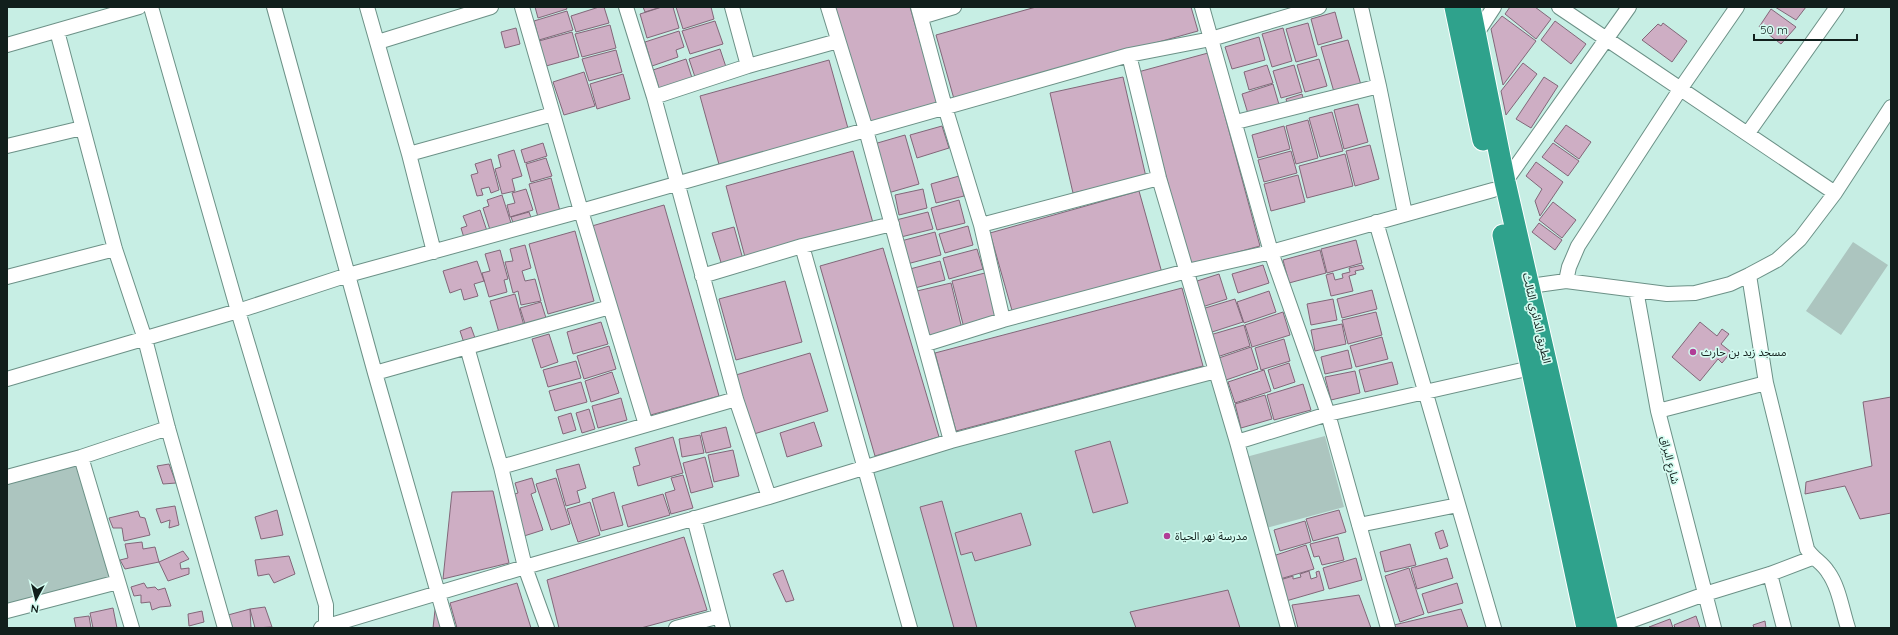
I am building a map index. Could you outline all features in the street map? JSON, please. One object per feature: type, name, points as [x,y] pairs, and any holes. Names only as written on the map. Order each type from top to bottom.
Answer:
[{"type":"highway","name":"الطريق الدائري الثالث","points":[[1455,7],[1499,186],[1530,286],[1607,628]]},
{"type":"highway","name":"الطريق الدائري الثالث","points":[[1470,7],[1477,33],[1499,186],[1532,368],[1587,628]]},
{"type":"street","points":[[7,44],[139,7]]},
{"type":"street","points":[[151,7],[238,311],[326,605],[324,628],[342,625],[438,592],[769,497],[951,441],[1216,371]]},
{"type":"street","points":[[274,7],[375,373],[448,628]]},
{"type":"street","points":[[367,7],[409,154],[434,252]]},
{"type":"street","points":[[378,42],[491,7]]},
{"type":"street","points":[[522,7],[581,211],[646,425]]},
{"type":"street","points":[[626,7],[654,97],[676,183],[736,399],[769,497]]},
{"type":"street","points":[[732,7],[748,66]]},
{"type":"street","points":[[828,7],[866,130],[926,344],[951,441]]},
{"type":"street","points":[[954,7],[920,12],[944,107],[981,226],[1003,320]]},
{"type":"street","points":[[1202,7],[1236,122],[1271,252],[1328,414],[1388,628]]},
{"type":"street","points":[[7,379],[238,311],[348,275],[581,211],[1129,55],[1211,39],[1319,7]]},
{"type":"street","points":[[1361,7],[1405,214]]},
{"type":"street","points":[[1477,33],[1494,7]]},
{"type":"street","points":[[1559,7],[1835,193]]},
{"type":"street","points":[[926,344],[1003,320],[1187,270],[1271,252],[1499,186],[1630,7]]},
{"type":"street","points":[[1566,281],[1569,267],[1578,246],[1680,88],[1737,7]]},
{"type":"street","points":[[1748,133],[1837,7]]},
{"type":"street","points":[[57,31],[115,249],[144,339],[225,628]]},
{"type":"street","points":[[654,97],[748,66],[838,41]]},
{"type":"street","points":[[1129,55],[1159,178],[1237,442],[1288,628]]},
{"type":"street","points":[[1236,122],[1379,86]]},
{"type":"street","points":[[1530,286],[1566,281],[1667,294],[1695,293],[1730,284],[1749,275],[1777,260],[1800,239],[1835,193],[1891,106]]},
{"type":"street","points":[[409,154],[553,114]]},
{"type":"street","points":[[7,146],[82,128]]},
{"type":"street","points":[[981,226],[1159,178]]},
{"type":"street","points":[[1376,222],[1494,628]]},
{"type":"street","points":[[702,276],[802,246],[892,224]]},
{"type":"street","points":[[802,246],[910,628]]},
{"type":"street","points":[[7,277],[115,249]]},
{"type":"street","points":[[1749,275],[1766,383],[1807,549],[1812,558],[1822,564],[1829,572],[1848,628]]},
{"type":"street","name":"شارع البراق","points":[[1636,290],[1658,412],[1714,628]]},
{"type":"street","points":[[375,373],[610,307]]},
{"type":"street","points":[[467,347],[501,467],[525,566],[547,628]]},
{"type":"street","points":[[1237,442],[1328,414],[1532,368]]},
{"type":"street","points":[[1658,412],[1766,383]]},
{"type":"street","points":[[501,467],[736,399]]},
{"type":"street","points":[[7,476],[81,457],[168,428]]},
{"type":"street","points":[[81,457],[132,628]]},
{"type":"street","points":[[1359,525],[1458,505]]},
{"type":"street","points":[[676,628],[722,622],[694,518]]},
{"type":"street","points":[[1611,628],[1705,594],[1770,574],[1812,558]]},
{"type":"street","points":[[1770,574],[1784,628]]},
{"type":"street","points":[[7,611],[118,582]]},
{"type":"street","points":[[326,605],[342,625]]},
{"type":"shaded area","points":[[1853,242],[1888,265],[1841,335],[1806,311]]},
{"type":"shaded area","points":[[1214,373],[1285,628],[912,628],[868,469]]},
{"type":"shaded area","points":[[1325,436],[1344,507],[1266,528],[1246,457]]},
{"type":"shaded area","points":[[81,457],[118,582],[7,611],[7,477]]},
{"type":"building","points":[[535,7],[566,7],[567,9],[538,18]]},
{"type":"building","points":[[599,7],[604,7],[609,23],[576,32],[571,16]]},
{"type":"building","points":[[643,7],[661,7],[645,12]]},
{"type":"building","points":[[662,7],[673,7],[679,28],[647,38],[640,14]]},
{"type":"building","points":[[676,7],[711,7],[714,19],[683,29]]},
{"type":"building","points":[[834,7],[910,7],[938,104],[868,124]]},
{"type":"building","points":[[1036,7],[1191,7],[1198,31],[954,99],[936,35]]},
{"type":"building","points":[[1510,7],[1535,7],[1551,19],[1536,39],[1505,14]]},
{"type":"building","points":[[1775,7],[1806,7],[1796,20]]},
{"type":"building","points":[[1771,9],[1796,27],[1781,44],[1759,27]]},
{"type":"building","points":[[567,11],[573,30],[539,40],[534,21]]},
{"type":"building","points":[[1335,12],[1342,38],[1318,45],[1311,19]]},
{"type":"building","points":[[1502,16],[1536,41],[1503,85],[1491,29]]},
{"type":"building","points":[[715,21],[723,44],[690,54],[682,31]]},
{"type":"building","points":[[1555,21],[1586,44],[1571,64],[1541,40]]},
{"type":"building","points":[[1308,23],[1317,56],[1296,62],[1286,29]]},
{"type":"building","points":[[1663,23],[1687,41],[1672,62],[1642,40],[1658,24],[1661,26]]},
{"type":"building","points":[[610,25],[616,48],[582,57],[575,34]]},
{"type":"building","points":[[516,28],[520,44],[505,48],[501,32]]},
{"type":"building","points":[[1283,28],[1292,61],[1272,67],[1262,34]]},
{"type":"building","points":[[679,31],[684,47],[676,50],[678,57],[652,66],[645,42]]},
{"type":"building","points":[[572,32],[579,57],[546,66],[539,41]]},
{"type":"building","points":[[1259,37],[1265,60],[1232,69],[1225,47]]},
{"type":"building","points":[[1348,40],[1361,85],[1334,92],[1321,47]]},
{"type":"building","points":[[720,49],[727,70],[696,80],[689,59]]},
{"type":"building","points":[[616,50],[622,72],[589,81],[582,59]]},
{"type":"building","points":[[1208,53],[1260,246],[1190,265],[1138,72]]},
{"type":"building","points":[[686,59],[693,81],[660,91],[653,70]]},
{"type":"building","points":[[1319,59],[1327,86],[1305,92],[1297,65]]},
{"type":"building","points":[[829,60],[849,132],[720,168],[700,96]]},
{"type":"building","points":[[1523,63],[1537,74],[1506,115],[1501,91]]},
{"type":"building","points":[[1267,65],[1273,83],[1249,90],[1244,72]]},
{"type":"building","points":[[1294,65],[1302,92],[1281,98],[1273,71]]},
{"type":"building","points":[[584,72],[595,106],[564,115],[553,82]]},
{"type":"building","points":[[623,74],[630,99],[597,109],[590,84]]},
{"type":"building","points":[[1123,77],[1146,177],[1073,193],[1050,93]]},
{"type":"building","points":[[1544,77],[1558,86],[1531,128],[1516,119]]},
{"type":"building","points":[[1273,84],[1280,108],[1249,117],[1242,94]]},
{"type":"building","points":[[1302,94],[1304,101],[1288,106],[1286,99]]},
{"type":"building","points":[[1358,104],[1368,142],[1344,149],[1334,110]]},
{"type":"building","points":[[1332,112],[1343,151],[1320,157],[1309,118]]},
{"type":"building","points":[[1308,120],[1318,158],[1296,164],[1286,126]]},
{"type":"building","points":[[1566,125],[1591,142],[1579,159],[1554,141]]},
{"type":"building","points":[[942,126],[949,148],[917,158],[910,135]]},
{"type":"building","points":[[1284,126],[1290,149],[1258,158],[1252,135]]},
{"type":"building","points":[[905,135],[919,184],[888,193],[874,144]]},
{"type":"building","points":[[543,143],[547,156],[525,163],[521,150]]},
{"type":"building","points":[[1553,143],[1579,161],[1568,176],[1542,157]]},
{"type":"building","points":[[1370,145],[1379,179],[1355,186],[1346,151]]},
{"type":"building","points":[[514,150],[522,176],[512,179],[515,191],[502,194],[495,169],[501,167],[498,155]]},
{"type":"building","points":[[853,151],[873,223],[745,257],[726,186]]},
{"type":"building","points":[[1291,151],[1297,173],[1264,182],[1258,160]]},
{"type":"building","points":[[1345,154],[1353,186],[1307,198],[1299,166]]},
{"type":"building","points":[[546,158],[552,176],[531,182],[526,164]]},
{"type":"building","points":[[491,159],[499,190],[491,193],[489,187],[481,189],[483,195],[477,196],[471,175],[478,173],[475,164]]},
{"type":"building","points":[[1536,162],[1563,182],[1540,216],[1535,201],[1542,189],[1526,176]]},
{"type":"building","points":[[1298,175],[1305,202],[1271,211],[1264,184]]},
{"type":"building","points":[[959,176],[964,196],[936,203],[931,184]]},
{"type":"building","points":[[551,178],[560,211],[538,217],[529,184]]},
{"type":"building","points":[[526,189],[533,210],[510,217],[507,205],[515,203],[512,193]]},
{"type":"building","points":[[923,189],[927,208],[899,215],[895,195]]},
{"type":"building","points":[[1139,191],[1162,273],[1013,314],[990,233]]},
{"type":"building","points":[[502,195],[512,226],[491,233],[483,208],[489,206],[487,200]]},
{"type":"building","points":[[959,200],[965,223],[937,230],[931,208]]},
{"type":"building","points":[[1553,202],[1576,220],[1562,238],[1539,220]]},
{"type":"building","points":[[664,205],[719,396],[647,416],[592,226]]},
{"type":"building","points":[[480,210],[488,234],[465,241],[461,228],[467,226],[463,216]]},
{"type":"building","points":[[529,212],[533,223],[515,228],[511,217]]},
{"type":"building","points":[[928,212],[933,229],[901,237],[896,220]]},
{"type":"building","points":[[1539,223],[1562,240],[1555,250],[1532,232]]},
{"type":"building","points":[[968,226],[973,245],[945,253],[939,234]]},
{"type":"building","points":[[734,227],[744,263],[723,269],[712,233]]},
{"type":"building","points":[[575,231],[594,301],[548,314],[529,244]]},
{"type":"building","points":[[935,232],[941,255],[907,264],[901,241]]},
{"type":"building","points":[[1356,240],[1362,263],[1327,273],[1321,249]]},
{"type":"building","points":[[525,245],[531,268],[522,271],[525,281],[535,279],[541,301],[521,305],[518,291],[513,293],[505,262],[513,261],[510,249]]},
{"type":"building","points":[[883,248],[939,437],[875,456],[820,266]]},
{"type":"building","points":[[977,249],[983,269],[949,279],[943,258]]},
{"type":"building","points":[[500,250],[508,279],[504,280],[507,292],[489,297],[482,273],[490,271],[485,254]]},
{"type":"building","points":[[1320,250],[1326,273],[1289,283],[1283,260]]},
{"type":"building","points":[[477,261],[484,281],[474,284],[478,296],[464,300],[461,289],[450,293],[443,271]]},
{"type":"building","points":[[940,261],[945,280],[915,288],[910,269]]},
{"type":"building","points":[[1263,265],[1269,283],[1238,293],[1232,274]]},
{"type":"building","points":[[1362,265],[1364,269],[1355,271],[1356,274],[1349,276],[1353,291],[1331,296],[1326,275],[1333,273],[1335,280],[1343,278],[1342,274],[1350,272],[1349,268]]},
{"type":"building","points":[[985,273],[998,319],[964,328],[952,281]]},
{"type":"building","points":[[1219,274],[1227,299],[1202,307],[1194,282]]},
{"type":"building","points":[[785,281],[802,342],[736,360],[719,299]]},
{"type":"building","points":[[951,283],[962,329],[927,337],[917,291]]},
{"type":"building","points":[[1182,288],[1203,366],[956,431],[935,353]]},
{"type":"building","points":[[1372,290],[1377,309],[1342,318],[1337,299]]},
{"type":"building","points":[[1269,291],[1276,312],[1244,323],[1237,302]]},
{"type":"building","points":[[515,294],[525,329],[500,336],[490,301]]},
{"type":"building","points":[[1235,299],[1243,322],[1209,333],[1202,309]]},
{"type":"building","points":[[1333,299],[1337,320],[1311,325],[1307,304]]},
{"type":"building","points":[[541,302],[546,318],[525,324],[520,308]]},
{"type":"building","points":[[1283,312],[1290,335],[1252,347],[1245,325]]},
{"type":"building","points":[[1376,312],[1382,335],[1348,344],[1342,320]]},
{"type":"building","points":[[601,322],[608,344],[573,354],[567,332]]},
{"type":"building","points":[[1700,322],[1717,336],[1722,329],[1729,334],[1721,344],[1731,352],[1722,363],[1718,359],[1700,381],[1672,357]]},
{"type":"building","points":[[1342,324],[1346,344],[1315,351],[1311,330]]},
{"type":"building","points":[[1244,325],[1250,346],[1217,357],[1210,335]]},
{"type":"building","points":[[471,327],[475,338],[464,343],[460,331]]},
{"type":"building","points":[[549,334],[558,362],[541,368],[532,339]]},
{"type":"building","points":[[1382,337],[1388,359],[1356,367],[1350,346]]},
{"type":"building","points":[[1284,339],[1290,361],[1261,370],[1255,348]]},
{"type":"building","points":[[609,346],[616,369],[584,379],[577,356]]},
{"type":"building","points":[[1251,347],[1258,369],[1223,381],[1216,359]]},
{"type":"building","points":[[1348,350],[1352,368],[1325,374],[1321,357]]},
{"type":"building","points":[[810,353],[828,411],[754,434],[736,375]]},
{"type":"building","points":[[576,361],[581,378],[548,387],[543,370]]},
{"type":"building","points":[[1392,362],[1398,384],[1365,392],[1359,370]]},
{"type":"building","points":[[1289,363],[1295,382],[1274,389],[1268,370]]},
{"type":"building","points":[[1264,370],[1271,391],[1235,403],[1228,382]]},
{"type":"building","points":[[1355,371],[1360,393],[1331,400],[1325,377]]},
{"type":"building","points":[[612,372],[619,393],[591,402],[585,381]]},
{"type":"building","points":[[581,382],[587,402],[555,411],[549,391]]},
{"type":"building","points":[[1303,384],[1311,410],[1274,420],[1267,395]]},
{"type":"building","points":[[1265,395],[1272,419],[1241,428],[1235,404]]},
{"type":"building","points":[[1891,397],[1891,513],[1860,519],[1845,486],[1805,494],[1806,482],[1872,466],[1863,402]]},
{"type":"building","points":[[621,398],[627,420],[598,428],[592,406]]},
{"type":"building","points":[[589,409],[595,429],[582,433],[576,413]]},
{"type":"building","points":[[571,413],[576,430],[563,434],[558,417]]},
{"type":"building","points":[[814,422],[822,446],[787,457],[780,433]]},
{"type":"building","points":[[726,427],[731,447],[706,453],[701,433]]},
{"type":"building","points":[[700,435],[704,453],[682,457],[679,439]]},
{"type":"building","points":[[673,437],[683,473],[638,486],[633,467],[640,465],[635,448]]},
{"type":"building","points":[[1110,441],[1128,503],[1093,513],[1075,451]]},
{"type":"building","points":[[733,450],[739,476],[714,482],[708,455]]},
{"type":"building","points":[[705,457],[713,487],[691,493],[683,463]]},
{"type":"building","points":[[169,464],[176,483],[163,484],[157,466]]},
{"type":"building","points":[[579,464],[586,488],[577,491],[580,502],[566,506],[556,470]]},
{"type":"building","points":[[683,475],[693,508],[671,514],[665,493],[675,490],[671,478]]},
{"type":"building","points":[[532,478],[536,492],[531,494],[543,530],[524,536],[511,495],[518,493],[515,483]]},
{"type":"building","points":[[556,478],[570,524],[551,530],[536,484]]},
{"type":"building","points":[[493,491],[509,563],[443,579],[452,492]]},
{"type":"building","points":[[614,492],[623,525],[601,531],[592,499]]},
{"type":"building","points":[[663,494],[670,515],[628,527],[622,506]]},
{"type":"building","points":[[942,501],[977,628],[954,628],[920,507]]},
{"type":"building","points":[[590,502],[600,535],[578,542],[567,509]]},
{"type":"building","points":[[175,506],[179,525],[169,528],[170,520],[161,523],[156,509]]},
{"type":"building","points":[[277,510],[283,535],[261,539],[255,517]]},
{"type":"building","points":[[1339,510],[1346,532],[1313,541],[1306,519]]},
{"type":"building","points":[[138,511],[140,517],[145,518],[150,535],[124,541],[122,528],[113,528],[109,518]]},
{"type":"building","points":[[1021,513],[1031,545],[975,561],[972,552],[961,555],[955,533]]},
{"type":"building","points":[[1305,521],[1311,542],[1280,551],[1274,530]]},
{"type":"building","points":[[1443,530],[1448,546],[1440,549],[1435,533]]},
{"type":"building","points":[[684,537],[707,610],[641,628],[559,628],[547,580]]},
{"type":"building","points":[[1338,537],[1344,560],[1322,565],[1319,556],[1314,557],[1310,544]]},
{"type":"building","points":[[142,542],[143,549],[155,547],[159,562],[125,569],[120,560],[128,558],[125,544]]},
{"type":"building","points":[[1410,544],[1416,565],[1385,572],[1380,552]]},
{"type":"building","points":[[1306,545],[1314,569],[1280,579],[1273,556]]},
{"type":"building","points":[[183,551],[189,559],[180,563],[181,569],[189,568],[189,574],[168,581],[159,562]]},
{"type":"building","points":[[289,556],[295,574],[274,583],[269,574],[258,576],[255,560]]},
{"type":"building","points":[[1356,558],[1362,580],[1329,589],[1323,568]]},
{"type":"building","points":[[1447,558],[1453,578],[1417,589],[1411,568]]},
{"type":"building","points":[[1409,568],[1424,614],[1400,622],[1385,576]]},
{"type":"building","points":[[783,570],[794,600],[786,602],[773,574]]},
{"type":"building","points":[[1309,571],[1311,579],[1317,577],[1316,572],[1319,571],[1324,590],[1286,601],[1280,580],[1293,576],[1293,579],[1301,577],[1300,574]]},
{"type":"building","points":[[144,583],[147,588],[155,587],[158,590],[165,588],[171,606],[160,607],[152,610],[150,602],[141,603],[141,595],[134,596],[131,587]]},
{"type":"building","points":[[517,583],[531,628],[457,628],[450,603]]},
{"type":"building","points":[[1457,583],[1463,603],[1428,613],[1422,594]]},
{"type":"building","points":[[1228,590],[1240,628],[1136,628],[1130,612]]},
{"type":"building","points":[[1359,595],[1371,628],[1298,628],[1292,605]]},
{"type":"building","points":[[436,601],[443,628],[433,628]]},
{"type":"building","points":[[265,607],[272,627],[255,628],[250,609]]},
{"type":"building","points":[[113,608],[117,628],[93,628],[90,613]]},
{"type":"building","points":[[250,609],[251,628],[233,628],[228,615]]},
{"type":"building","points":[[1461,609],[1468,628],[1395,628],[1394,625]]},
{"type":"building","points":[[202,611],[204,622],[189,626],[188,614]]},
{"type":"building","points":[[89,616],[91,628],[76,628],[74,618]]},
{"type":"building","points":[[1696,616],[1700,628],[1675,628],[1674,625]]},
{"type":"building","points":[[1670,619],[1673,628],[1649,627]]},
{"type":"building","points":[[1765,621],[1766,628],[1754,628],[1753,625]]},
{"type":"place","name":"مسجد زيد بن حارث","points":[[1693,352]]},
{"type":"place","name":"مدرسة نهر الحياة","points":[[1167,536]]}]
